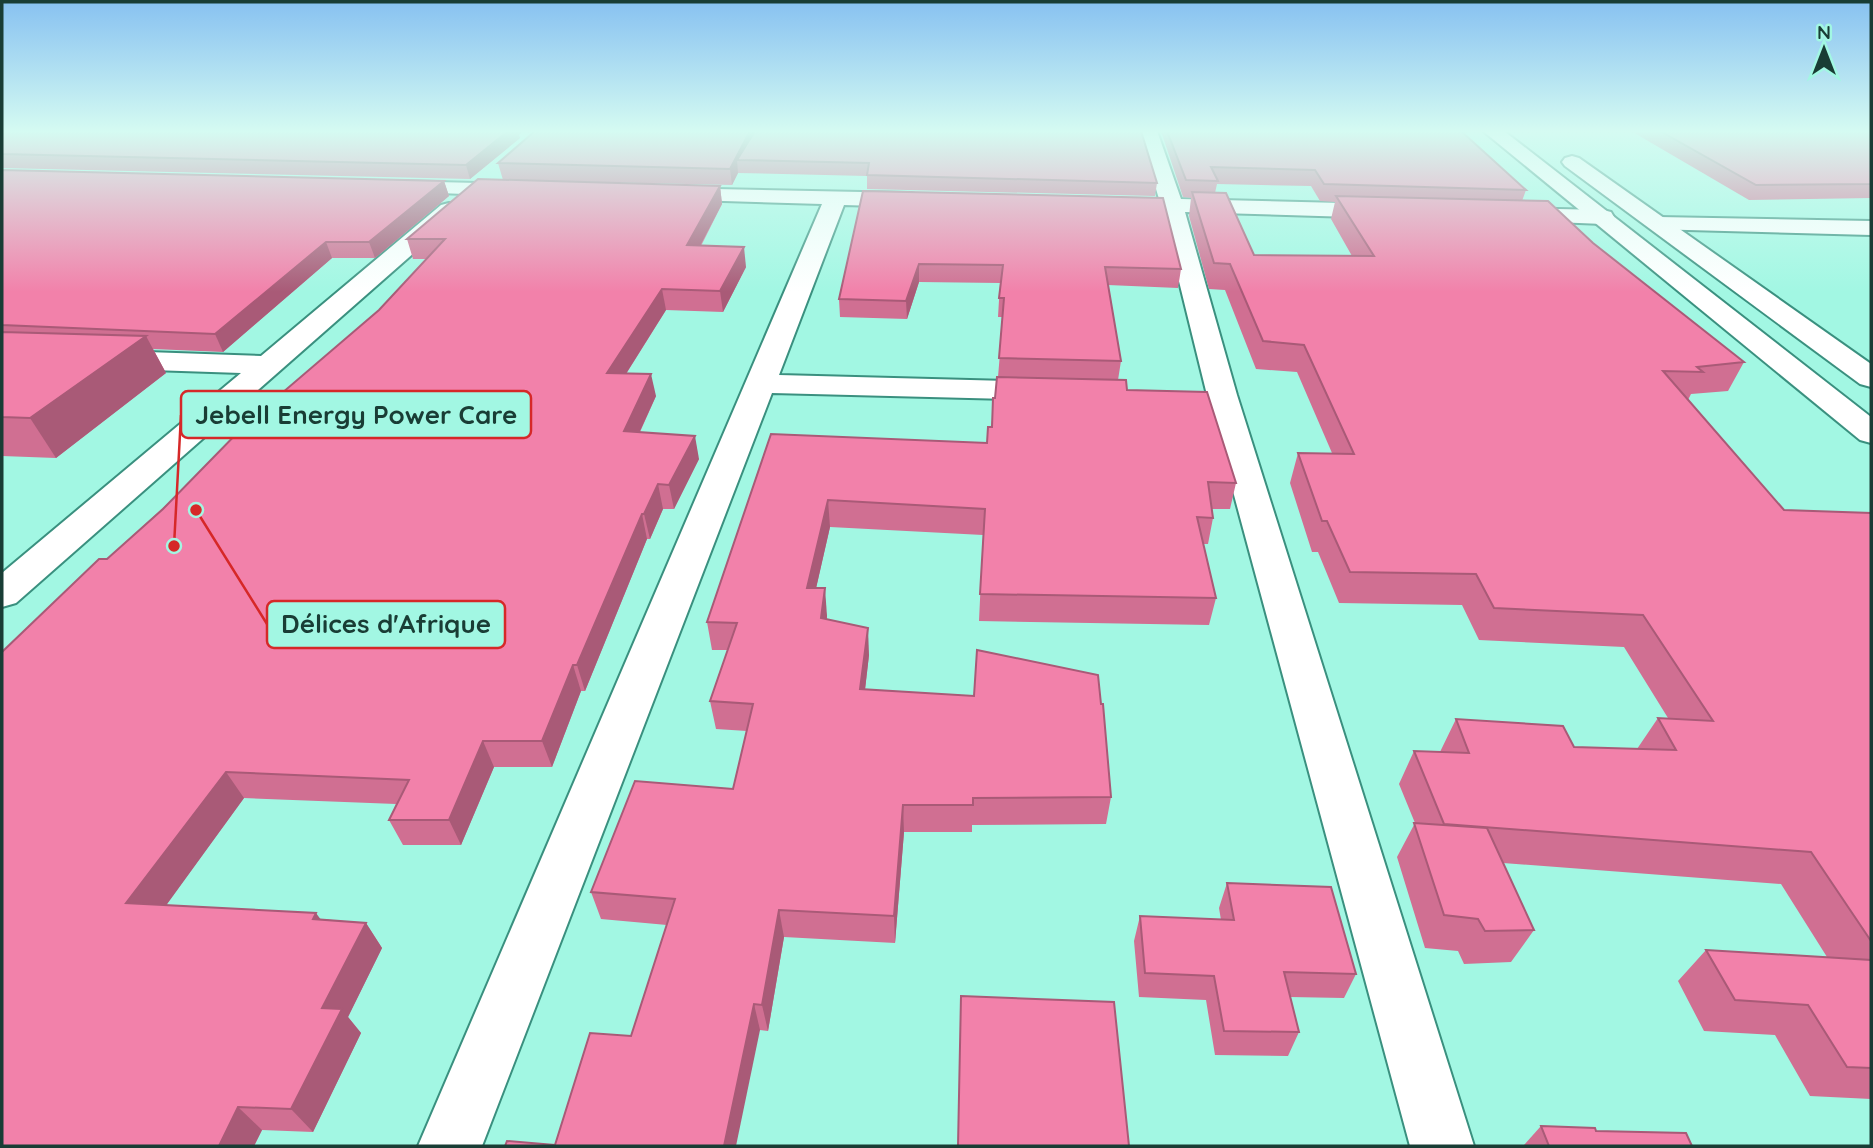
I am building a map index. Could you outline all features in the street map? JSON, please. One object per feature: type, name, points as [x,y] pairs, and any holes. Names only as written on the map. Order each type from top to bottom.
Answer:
[{"type":"street","points":[[2,594],[479,185]]},
{"type":"street","points":[[1165,185],[1172,206],[1208,395],[1442,1146]]},
{"type":"street","points":[[1561,185],[1871,433]]},
{"type":"street","points":[[1604,185],[1871,378]]},
{"type":"street","points":[[376,187],[543,191]]},
{"type":"street","points":[[641,193],[930,200]]},
{"type":"street","points":[[450,1146],[836,198]]},
{"type":"street","points":[[1092,204],[1408,212]]},
{"type":"street","points":[[1492,214],[1603,217]]},
{"type":"street","points":[[1659,224],[1871,228]]},
{"type":"street","points":[[2,356],[269,365]]},
{"type":"street","points":[[761,384],[1082,392]]},
{"type":"building","points":[[2,185],[440,185],[369,242],[326,242],[215,334],[2,325]]},
{"type":"building","points":[[471,185],[720,186],[687,245],[744,247],[720,291],[662,289],[607,373],[651,374],[624,431],[695,436],[669,485],[658,484],[642,514],[577,665],[573,665],[542,741],[483,741],[449,820],[389,820],[409,780],[226,772],[126,903],[316,913],[313,919],[366,923],[322,1008],[342,1009],[291,1109],[238,1107],[219,1146],[2,1146],[2,652],[99,559],[107,559],[163,509],[247,423],[379,310],[445,239],[407,239]]},
{"type":"building","points":[[1343,185],[1520,185],[1526,190]]},
{"type":"building","points":[[863,191],[1163,198],[1181,269],[1105,267],[1121,361],[999,358],[1004,298],[999,298],[1003,265],[919,264],[906,301],[839,299]]},
{"type":"building","points":[[1192,192],[1226,193],[1254,255],[1374,256],[1336,196],[1548,201],[1593,243],[1744,362],[1697,367],[1703,372],[1663,371],[1784,510],[1871,513],[1871,941],[1811,852],[1444,824],[1414,751],[1469,753],[1456,719],[1563,726],[1574,747],[1676,750],[1658,718],[1713,721],[1643,615],[1494,608],[1476,574],[1350,572],[1327,521],[1322,521],[1298,453],[1354,454],[1304,345],[1263,341],[1230,264],[1214,263]]},
{"type":"building","points":[[2,332],[146,336],[30,418],[2,417]]},
{"type":"building","points":[[997,377],[1126,380],[1127,390],[1207,392],[1236,483],[1208,482],[1213,518],[1197,517],[1216,598],[980,594],[985,509],[828,500],[807,588],[825,588],[821,618],[868,628],[860,689],[974,696],[977,650],[1098,675],[1111,797],[973,798],[973,805],[903,805],[894,916],[779,910],[762,1005],[754,1004],[724,1146],[505,1146],[507,1141],[555,1145],[590,1033],[631,1036],[675,899],[591,892],[635,781],[733,789],[753,704],[710,701],[737,623],[707,622],[771,434],[987,443],[988,427],[992,427]]},
{"type":"building","points":[[1414,823],[1487,828],[1534,930],[1485,931],[1478,919],[1444,915]]},
{"type":"building","points":[[1227,883],[1331,887],[1356,974],[1284,972],[1299,1032],[1224,1031],[1214,976],[1145,973],[1140,916],[1234,920]]},
{"type":"building","points":[[1706,950],[1871,960],[1871,1068],[1847,1067],[1808,1005],[1735,1000]]},
{"type":"building","points":[[961,996],[1114,1002],[1129,1146],[958,1146]]},
{"type":"building","points":[[1541,1126],[1595,1128],[1596,1131],[1686,1133],[1692,1146],[1549,1146]]},
{"type":"place","name":"Délices d'Afrique","points":[[196,510]]},
{"type":"place","name":"Jebell Energy Power Care","points":[[174,546]]}]
